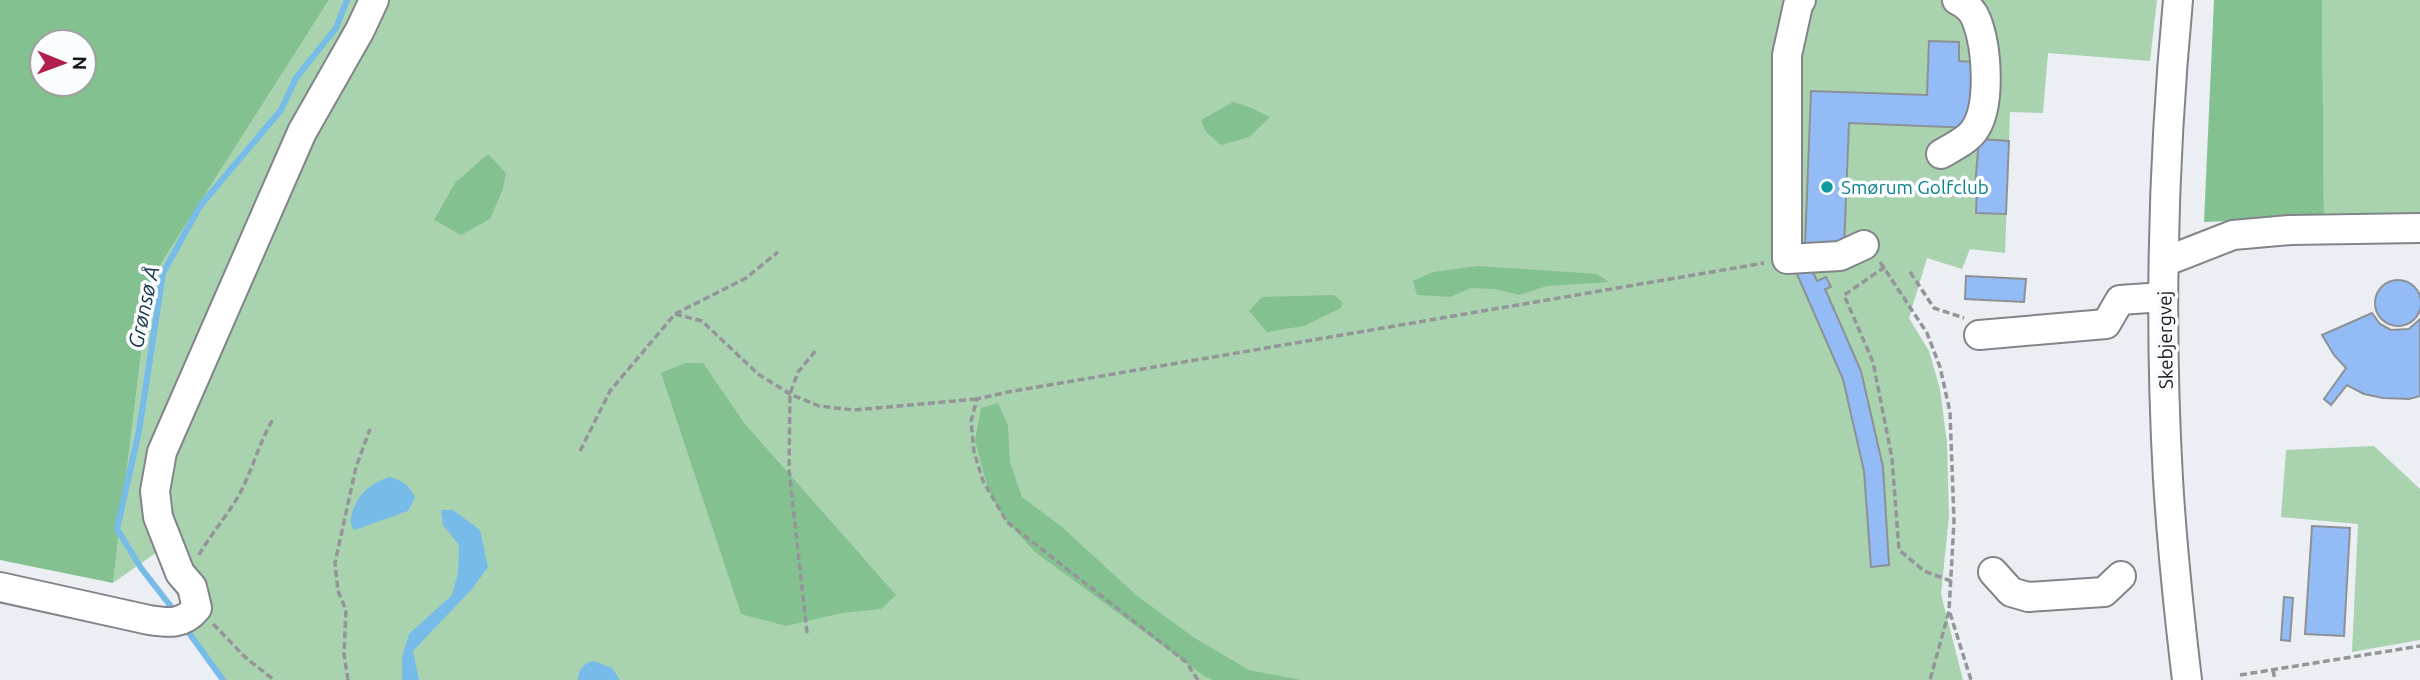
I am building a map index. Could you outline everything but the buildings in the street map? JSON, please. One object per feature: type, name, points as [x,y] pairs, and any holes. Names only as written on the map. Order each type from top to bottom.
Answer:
[{"type":"street","points":[[0,587],[149,620],[174,623],[184,620],[194,598],[180,573],[158,517],[155,491],[162,452],[302,132],[374,0]]},
{"type":"street","points":[[1801,0],[1787,55],[1787,260],[1840,256],[1864,245]]},
{"type":"street","points":[[1941,154],[1973,133],[1983,111],[1986,64],[1976,18],[1957,0]]},
{"type":"street","name":"Skebjergvej","points":[[2178,0],[2169,92],[2163,297],[2168,477],[2187,680]]},
{"type":"street","points":[[2164,262],[2234,235],[2290,230],[2420,228]]},
{"type":"street","points":[[1973,327],[2106,324],[2120,300],[2163,297]]},
{"type":"street","points":[[1993,572],[2011,592],[2028,597],[2104,592],[2121,576]]},
{"type":"path","points":[[1864,245],[1885,267],[1927,333],[1940,367],[1950,412],[1954,521],[1949,611],[1930,680]]},
{"type":"path","points":[[580,451],[610,391],[675,314],[746,278],[778,252]]},
{"type":"path","points":[[675,314],[702,321],[758,374],[790,394],[819,406],[854,410],[977,399],[1787,260]]},
{"type":"path","points":[[1885,267],[1844,295],[1873,362],[1892,458],[1899,550],[1924,570],[1951,581]]},
{"type":"path","points":[[1910,272],[1934,308],[1973,327]]},
{"type":"path","points":[[807,633],[789,469],[790,394],[798,372],[817,349]]},
{"type":"path","points":[[977,399],[971,421],[974,452],[983,481],[1007,522],[1186,662],[1198,680]]},
{"type":"path","points":[[273,419],[262,438],[239,495],[212,533],[198,558],[192,576],[194,598],[246,658],[274,680]]},
{"type":"path","points":[[348,680],[344,654],[346,610],[338,591],[335,563],[356,467],[370,429]]},
{"type":"path","points":[[1949,611],[1971,680]]},
{"type":"path","points":[[2240,675],[2420,646]]},
{"type":"path","points":[[2273,670],[2275,680]]},
{"type":"green space","points":[[0,0],[329,0],[150,281],[113,583],[0,560]]},
{"type":"green space","points":[[329,0],[2157,0],[2150,61],[2048,53],[2043,113],[2010,112],[2005,253],[1970,249],[1962,269],[1927,258],[1909,318],[1929,351],[1940,389],[1947,443],[1949,516],[1941,594],[1963,680],[223,680],[196,644],[160,550],[113,583],[150,281]]},
{"type":"green space","points":[[2214,0],[2322,0],[2324,217],[2204,222]]},
{"type":"green space","points":[[2322,0],[2420,0],[2420,216],[2324,217]]},
{"type":"green space","points":[[1233,102],[1270,117],[1249,137],[1221,145],[1206,132],[1201,120]]},
{"type":"green space","points":[[488,154],[506,173],[503,189],[490,219],[461,235],[434,220],[455,183]]},
{"type":"green space","points":[[1478,266],[1597,274],[1609,282],[1547,286],[1519,295],[1495,289],[1470,288],[1451,297],[1417,295],[1413,281],[1433,272]]},
{"type":"green space","points":[[1334,295],[1342,302],[1341,308],[1304,326],[1267,332],[1249,311],[1262,297]]},
{"type":"green space","points":[[685,363],[703,363],[745,424],[896,595],[881,609],[842,613],[786,626],[741,614],[661,373]]},
{"type":"green space","points":[[998,403],[1008,426],[1010,462],[1022,497],[1062,527],[1136,595],[1193,637],[1249,670],[1301,680],[1213,680],[1204,676],[1035,552],[1003,517],[988,489],[975,441],[981,408]]},
{"type":"green space","points":[[2374,446],[2420,489],[2420,640],[2352,652],[2358,524],[2281,517],[2286,450]]},
{"type":"water","points":[[389,477],[402,482],[413,494],[415,498],[408,511],[354,530],[351,518],[361,495],[371,486]]},
{"type":"water","points":[[441,510],[453,510],[480,530],[488,567],[472,589],[413,651],[419,680],[402,680],[402,657],[409,634],[452,595],[458,573],[459,545],[443,525]]},
{"type":"water","points":[[594,661],[612,668],[620,680],[578,680],[582,667]]},
{"type":"waterway","name":"Grønsø Å","points":[[176,613],[141,568],[117,529],[139,431],[163,273],[200,206],[281,110],[296,78],[336,28],[347,0]]},
{"type":"waterway","name":"Grønsø Å","points":[[189,633],[223,680]]},
{"type":"place","name":"Smørum Golfclub","points":[[1827,187]]}]
